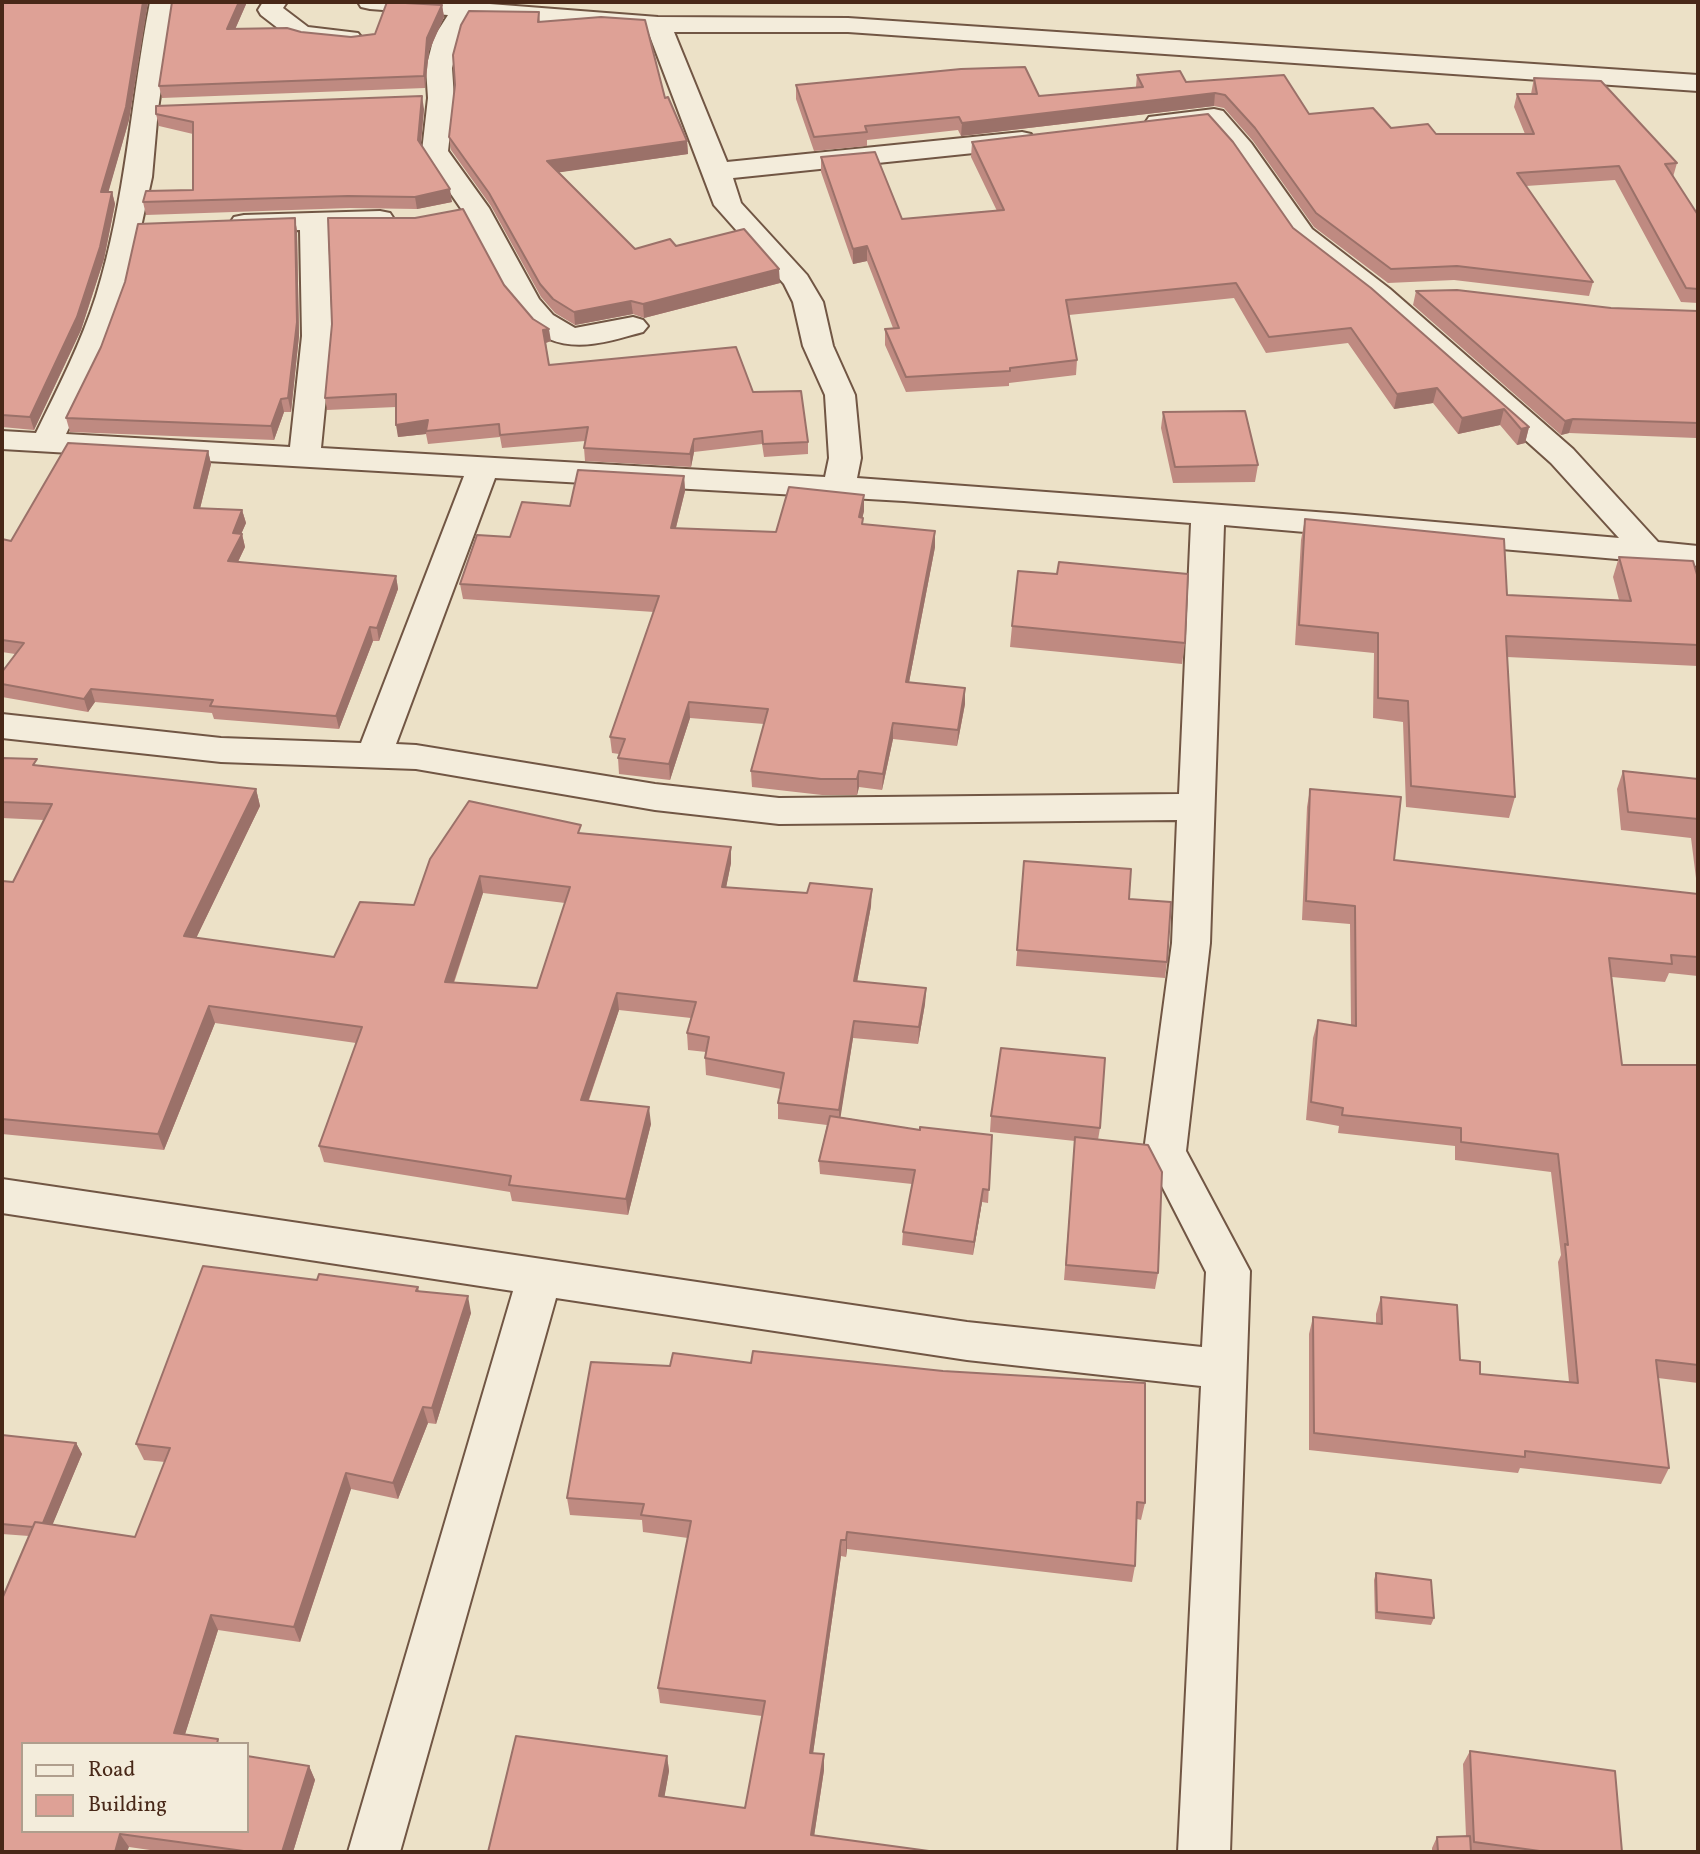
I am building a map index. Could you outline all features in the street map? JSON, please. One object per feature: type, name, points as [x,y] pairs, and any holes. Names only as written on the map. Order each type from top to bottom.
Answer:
[{"type":"street","points":[[46,444],[88,360],[138,227],[138,177],[158,108],[162,2]]},
{"type":"street","points":[[275,2],[270,10],[301,34],[353,38]]},
{"type":"street","points":[[370,2],[658,24],[848,25],[1698,83]]},
{"type":"street","points":[[463,11],[447,37],[428,98],[435,151],[463,195],[475,208],[529,307],[552,331],[573,337],[633,326]]},
{"type":"street","points":[[658,24],[718,171],[729,205],[797,281],[808,302],[818,346],[841,395],[845,458],[839,487]]},
{"type":"street","points":[[1126,127],[1214,117],[1242,149],[1302,235],[1380,295],[1562,456],[1648,551]]},
{"type":"street","points":[[718,171],[1048,136]]},
{"type":"street","points":[[440,215],[475,208]]},
{"type":"street","points":[[223,223],[404,220]]},
{"type":"street","points":[[304,457],[317,336],[314,221]]},
{"type":"street","points":[[1380,295],[1417,294]]},
{"type":"street","points":[[2,440],[839,487],[1208,514],[1698,556]]},
{"type":"street","points":[[374,755],[483,468]]},
{"type":"street","points":[[1204,1852],[1228,1272],[1165,1151],[1191,943],[1208,514]]},
{"type":"street","points":[[2,726],[222,750],[416,757],[655,797],[779,811],[1196,807]]},
{"type":"street","points":[[2,1196],[967,1341],[1224,1369]]},
{"type":"street","points":[[374,1852],[540,1275]]},
{"type":"building","points":[[2,2],[143,2],[126,107],[101,192],[112,192],[100,247],[77,317],[30,417],[2,415]]},
{"type":"building","points":[[172,2],[239,2],[227,29],[287,28],[351,37],[375,34],[387,2],[442,5],[427,38],[424,76],[159,86]]},
{"type":"building","points":[[469,11],[539,12],[538,22],[601,17],[645,20],[665,98],[668,97],[687,141],[547,161],[635,249],[670,239],[676,246],[744,229],[779,269],[643,304],[631,301],[574,312],[553,299],[540,284],[489,193],[449,137],[455,85],[453,55],[461,25]]},
{"type":"building","points":[[1025,67],[1039,96],[1143,87],[1137,75],[1180,71],[1186,82],[1284,75],[1309,114],[1373,108],[1391,128],[1428,124],[1436,134],[1534,134],[1517,94],[1537,94],[1534,78],[1601,81],[1677,163],[1665,164],[1698,215],[1698,289],[1686,288],[1619,166],[1517,173],[1593,282],[1457,266],[1391,269],[1316,213],[1255,128],[1225,95],[1215,93],[962,123],[959,117],[865,126],[867,132],[814,137],[796,85],[961,69]]},
{"type":"building","points":[[422,96],[418,140],[450,189],[415,197],[348,196],[143,202],[146,191],[193,190],[193,122],[156,114],[156,106]]},
{"type":"building","points":[[1208,114],[1233,142],[1293,228],[1371,288],[1529,427],[1521,429],[1504,409],[1462,418],[1437,388],[1397,394],[1351,328],[1269,337],[1236,283],[1066,300],[1077,360],[1010,368],[1010,371],[906,377],[885,329],[899,328],[867,246],[853,249],[821,157],[875,152],[902,219],[1004,210],[972,142]]},
{"type":"building","points":[[463,209],[504,285],[533,319],[549,329],[543,330],[549,365],[736,347],[753,392],[801,391],[808,442],[763,444],[762,431],[694,439],[690,454],[584,448],[588,427],[500,435],[499,424],[426,431],[428,420],[396,425],[396,394],[325,398],[332,324],[328,218],[415,218]]},
{"type":"building","points":[[295,218],[297,322],[288,398],[281,399],[271,426],[66,418],[101,347],[125,282],[138,224]]},
{"type":"building","points":[[1457,290],[1611,308],[1698,311],[1698,423],[1573,419],[1565,421],[1416,291]]},
{"type":"building","points":[[1245,411],[1258,465],[1175,467],[1163,412]]},
{"type":"building","points":[[68,443],[208,451],[194,508],[242,510],[233,533],[242,534],[228,561],[396,576],[377,628],[370,627],[336,716],[210,706],[213,700],[91,689],[84,699],[2,684],[2,672],[24,643],[2,640],[2,539],[11,541]]},
{"type":"building","points":[[578,470],[684,476],[671,528],[776,532],[789,487],[864,495],[859,517],[863,518],[862,524],[935,531],[906,682],[965,688],[958,730],[893,723],[883,774],[859,771],[857,779],[821,779],[751,771],[768,709],[689,702],[669,764],[618,758],[625,739],[610,737],[659,596],[460,584],[477,535],[510,537],[522,502],[570,506]]},
{"type":"building","points":[[1305,519],[1504,539],[1507,595],[1631,601],[1619,557],[1693,561],[1698,578],[1698,645],[1506,636],[1515,797],[1411,786],[1408,701],[1378,698],[1378,633],[1299,625]]},
{"type":"building","points":[[1059,562],[1188,574],[1185,643],[1012,626],[1018,571],[1057,574]]},
{"type":"building","points":[[2,758],[37,759],[33,765],[256,789],[184,936],[334,957],[360,902],[414,905],[430,859],[469,801],[581,825],[578,833],[731,847],[722,887],[807,893],[810,883],[872,889],[854,981],[926,988],[919,1027],[854,1021],[839,1110],[778,1103],[784,1073],[705,1058],[709,1037],[687,1033],[696,1002],[617,993],[581,1100],[649,1107],[626,1199],[509,1185],[511,1176],[319,1146],[362,1027],[209,1006],[158,1134],[2,1119],[2,881],[13,882],[52,804],[2,802]],"holes":[[[480,876],[570,887],[537,988],[445,982]]]},
{"type":"building","points":[[1623,771],[1698,779],[1698,819],[1628,812]]},
{"type":"building","points":[[1310,789],[1401,797],[1394,860],[1698,894],[1698,957],[1671,955],[1672,964],[1609,958],[1622,1065],[1698,1065],[1698,1365],[1656,1360],[1669,1468],[1525,1451],[1525,1457],[1314,1433],[1313,1317],[1382,1324],[1381,1297],[1457,1305],[1460,1360],[1480,1362],[1480,1374],[1578,1383],[1558,1154],[1461,1142],[1461,1128],[1342,1115],[1343,1108],[1311,1102],[1318,1020],[1356,1026],[1355,906],[1306,901]]},
{"type":"building","points":[[1024,861],[1131,869],[1129,899],[1171,902],[1167,962],[1017,950]]},
{"type":"building","points":[[1001,1048],[1105,1058],[1100,1128],[991,1116]]},
{"type":"building","points":[[830,1116],[920,1130],[920,1127],[992,1135],[989,1190],[983,1189],[974,1242],[903,1232],[915,1170],[819,1161]]},
{"type":"building","points":[[1075,1137],[1148,1145],[1162,1172],[1158,1273],[1066,1265]]},
{"type":"building","points":[[203,1266],[317,1280],[319,1274],[418,1287],[416,1291],[468,1296],[432,1408],[423,1407],[393,1483],[346,1473],[294,1627],[211,1615],[174,1733],[218,1739],[217,1742],[21,1742],[21,1833],[248,1833],[248,1756],[309,1766],[282,1852],[251,1852],[120,1834],[115,1852],[2,1852],[2,1599],[35,1522],[135,1537],[170,1448],[136,1444]]},
{"type":"building","points":[[753,1351],[943,1371],[1145,1383],[1145,1503],[1137,1502],[1135,1566],[847,1532],[846,1540],[841,1540],[810,1753],[824,1754],[811,1835],[929,1852],[488,1852],[516,1736],[667,1756],[659,1796],[745,1808],[765,1701],[658,1688],[691,1521],[641,1515],[644,1504],[567,1498],[591,1362],[670,1366],[673,1353],[751,1363]]},
{"type":"building","points":[[2,1435],[76,1443],[43,1523],[35,1522],[33,1527],[2,1524]]},
{"type":"building","points":[[1376,1573],[1431,1580],[1434,1618],[1377,1612]]},
{"type":"building","points":[[1470,1751],[1615,1771],[1622,1852],[1547,1852],[1474,1842]]},
{"type":"building","points":[[1470,1836],[1471,1852],[1438,1852],[1437,1837]]}]
